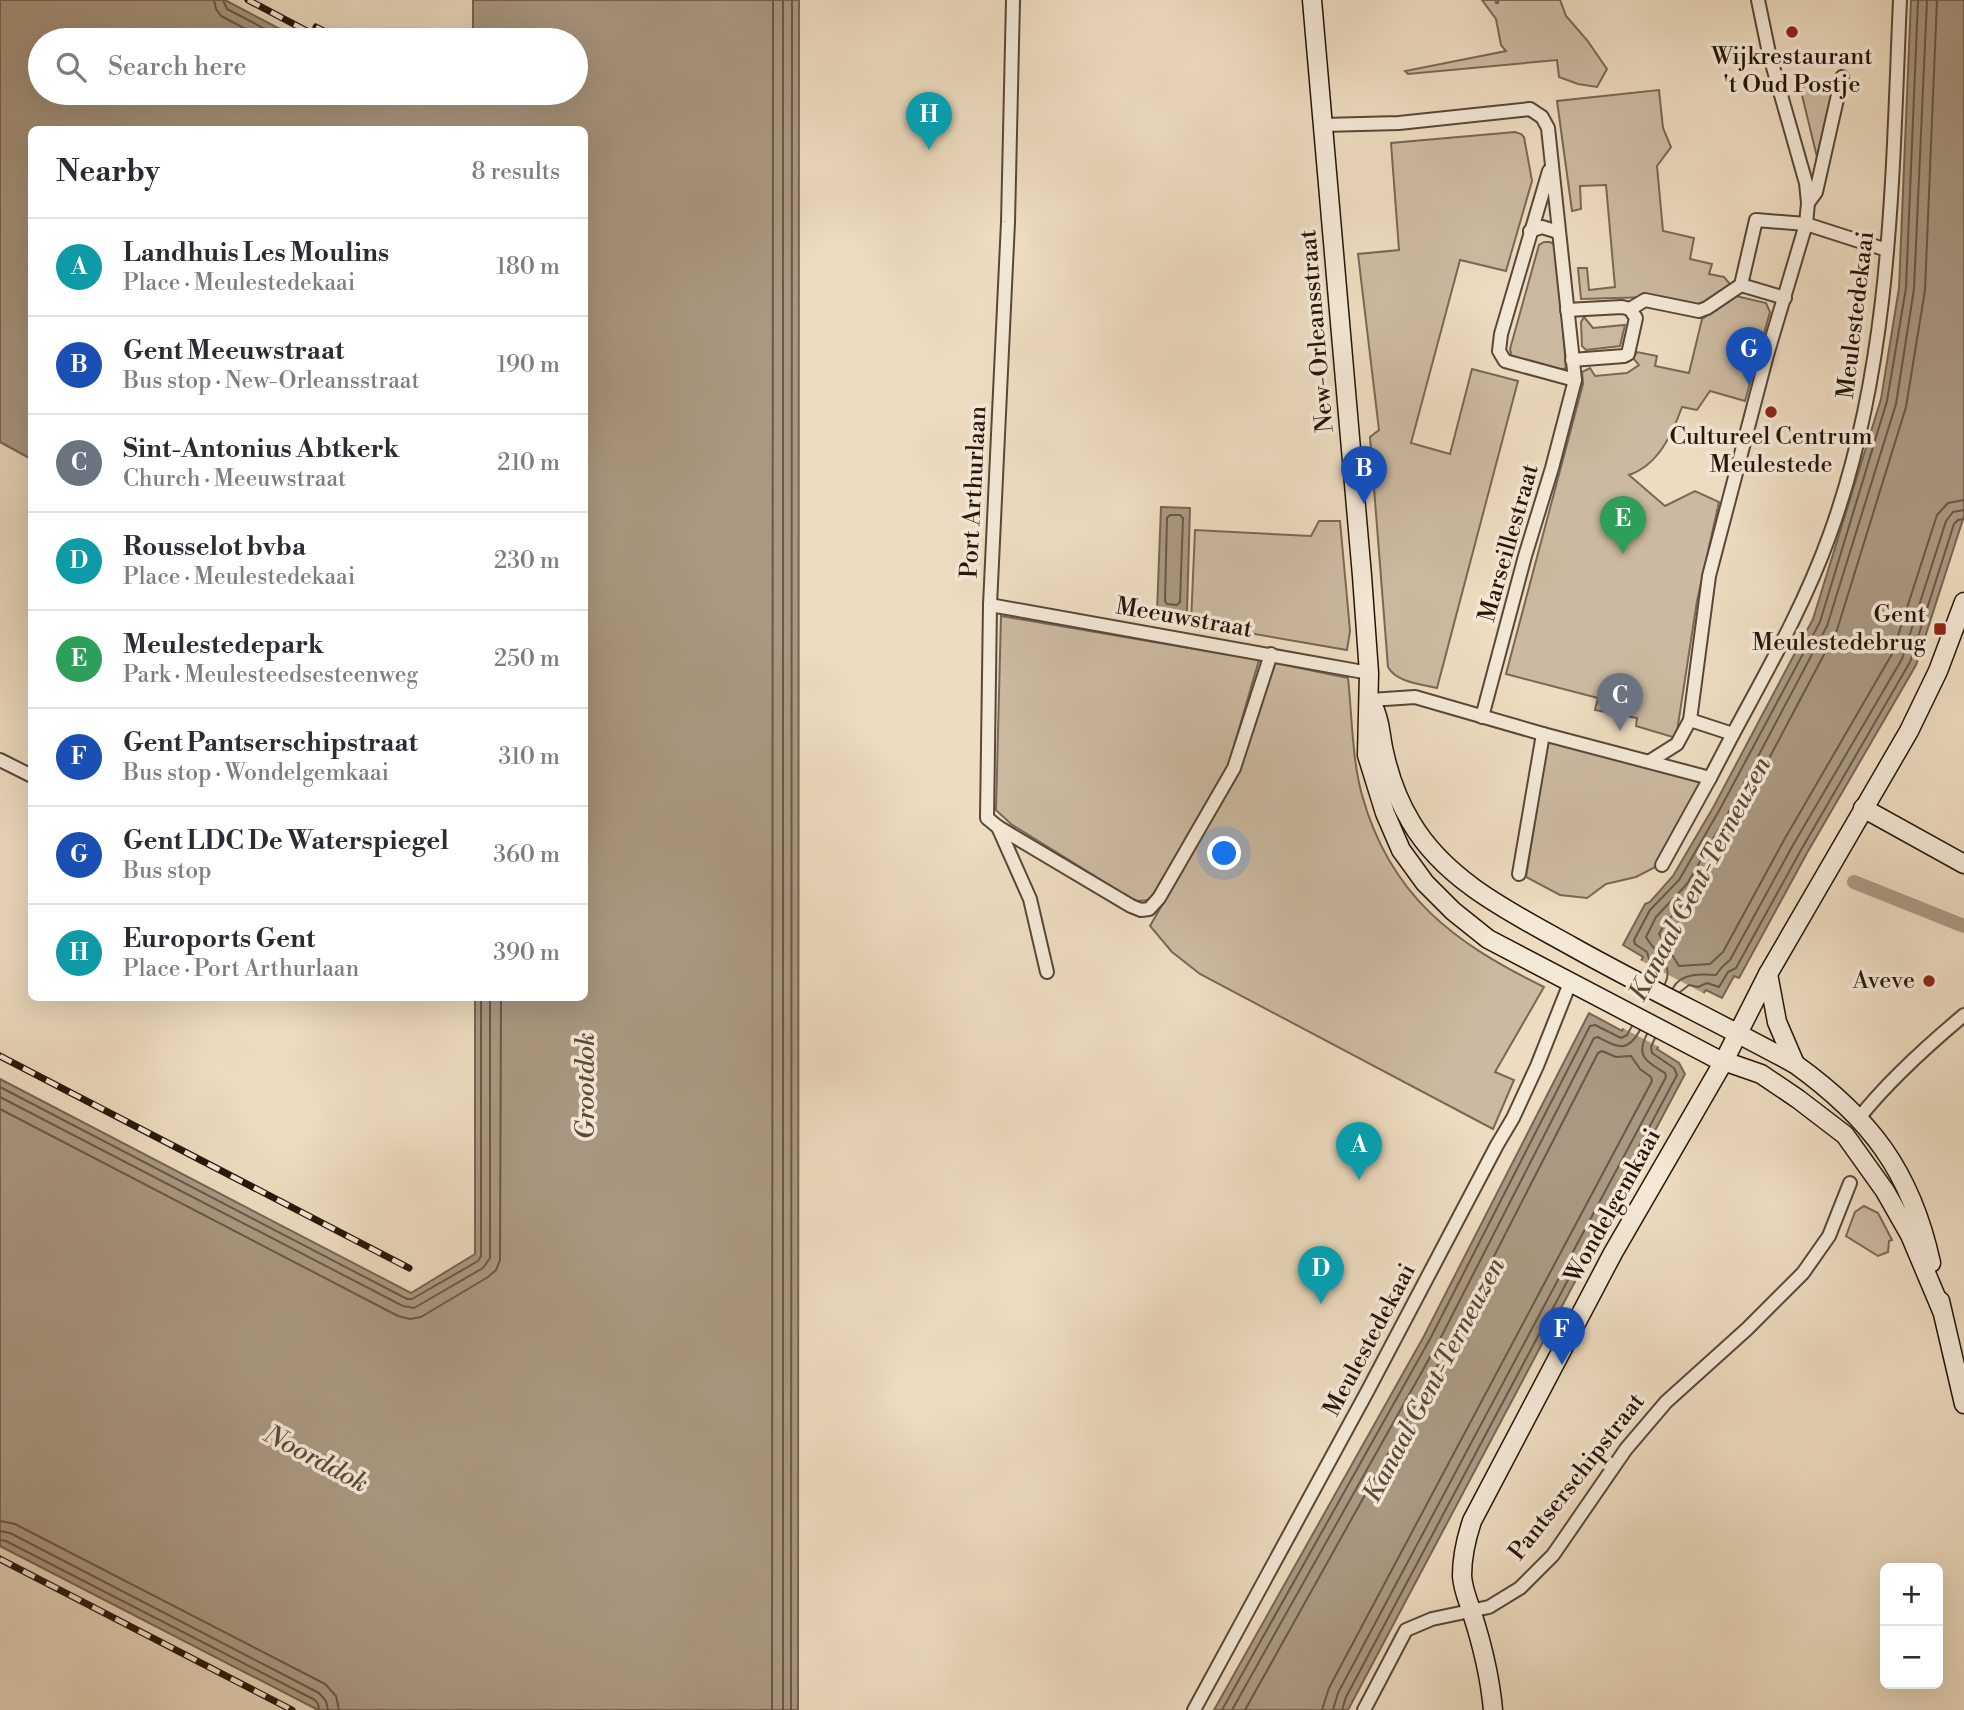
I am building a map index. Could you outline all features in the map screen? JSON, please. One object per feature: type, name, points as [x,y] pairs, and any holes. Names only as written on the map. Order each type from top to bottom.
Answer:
[{"type":"main road","name":"New-Orleansstraat","points":[[1312,0],[1369,673],[1367,755],[1381,802],[1401,850],[1425,883],[1453,911],[1488,939],[1681,1040],[1724,1061],[1761,1074],[1798,1098],[1845,1135],[1885,1191],[1903,1224],[1942,1311]]},
{"type":"main road","name":"Wondelgemkaai","points":[[1472,1611],[1464,1593],[1462,1577],[1465,1542],[1472,1521],[1613,1253],[1724,1061],[1768,974],[1909,731],[1938,671],[1964,603]]},
{"type":"main road","name":"New-Orleansstraat","points":[[1370,700],[1379,718],[1384,753],[1411,822],[1439,859],[1457,876],[1607,966],[1795,1064],[1826,1086],[1859,1118],[1889,1154],[1907,1189],[1928,1249],[1942,1311]]},
{"type":"main road","points":[[1863,808],[1964,864]]},
{"type":"main road","points":[[1768,974],[1777,1023],[1795,1064]]},
{"type":"main road","points":[[1942,1311],[1963,1398]]},
{"type":"main road","points":[[1472,1611],[1491,1688],[1493,1710]]},
{"type":"street","name":"Port Arthurlaan","points":[[1013,0],[1008,222],[990,605],[987,818],[998,827],[1030,900],[1047,972]]},
{"type":"street","points":[[1653,762],[1677,744],[1690,720],[1709,576],[1767,355],[1806,224],[1806,183],[1769,53],[1758,0]]},
{"type":"street","name":"Meulestedekaai","points":[[1710,778],[1794,618],[1831,533],[1866,408],[1877,351],[1887,250],[1900,0]]},
{"type":"street","points":[[1808,203],[1816,192],[1842,77]]},
{"type":"street","name":"Marseillestraat","points":[[1323,125],[1399,123],[1530,108],[1542,117],[1548,128],[1574,380],[1482,717]]},
{"type":"street","name":"Marseillestraat","points":[[1551,164],[1501,334],[1499,351],[1505,361],[1574,380]]},
{"type":"street","points":[[1630,309],[1644,300],[1699,311],[1707,309],[1741,285],[1756,220],[1806,224],[1887,250]]},
{"type":"street","points":[[1530,231],[1542,227],[1558,232]]},
{"type":"street","points":[[1741,285],[1785,298]]},
{"type":"street","points":[[1567,310],[1622,307],[1630,309],[1636,318],[1628,354],[1572,360]]},
{"type":"street","name":"Meeuwstraat","points":[[990,605],[1369,673]]},
{"type":"street","points":[[998,827],[1131,906],[1141,910],[1149,909],[1159,898],[1234,768],[1271,654]]},
{"type":"street","points":[[1370,700],[1415,697],[1710,778],[1662,866]]},
{"type":"street","points":[[1690,720],[1734,734]]},
{"type":"street","points":[[1519,874],[1543,734]]},
{"type":"street","points":[[0,760],[28,774]]},
{"type":"street","name":"Meulestedekaai","points":[[1194,1710],[1513,1118],[1570,984]]},
{"type":"street","points":[[1859,1118],[1871,1102],[1964,1015]]},
{"type":"street","name":"Pantserschipstraat","points":[[1472,1611],[1489,1607],[1520,1588],[1553,1555],[1604,1480],[1666,1402],[1747,1329],[1803,1273],[1829,1236],[1850,1183]]},
{"type":"street","points":[[1364,1710],[1406,1630],[1432,1619],[1472,1611]]},
{"type":"shaded area","points":[[1482,0],[1560,0],[1566,16],[1607,69],[1597,87],[1559,77],[1557,60],[1408,74],[1405,71],[1506,51],[1501,45],[1496,19]]},
{"type":"shaded area","points":[[1835,79],[1817,157],[1800,87]]},
{"type":"shaded area","points":[[1659,90],[1663,128],[1671,147],[1657,166],[1663,231],[1694,238],[1690,259],[1712,264],[1709,274],[1724,277],[1730,288],[1698,308],[1651,297],[1581,299],[1578,268],[1587,268],[1589,290],[1615,287],[1606,185],[1580,186],[1581,209],[1572,211],[1557,101]]},
{"type":"shaded area","points":[[1515,132],[1524,137],[1532,181],[1506,271],[1460,260],[1411,443],[1450,454],[1472,369],[1518,381],[1437,688],[1403,679],[1388,667],[1370,437],[1379,430],[1358,254],[1399,250],[1391,143]]},
{"type":"shaded area","points":[[1544,242],[1556,245],[1566,368],[1556,371],[1512,358],[1510,349],[1539,245]]},
{"type":"shaded area","points":[[1736,296],[1766,303],[1770,312],[1745,401],[1710,391],[1697,410],[1682,407],[1663,448],[1648,464],[1629,475],[1665,506],[1695,491],[1719,502],[1697,601],[1676,738],[1636,726],[1637,718],[1595,710],[1598,698],[1506,674],[1583,384],[1582,372],[1590,368],[1595,376],[1627,373],[1639,365],[1633,358],[1637,352],[1657,356],[1655,366],[1689,373],[1702,319]]},
{"type":"shaded area","points":[[1584,317],[1593,328],[1625,325],[1620,346],[1586,350],[1582,346],[1581,322]]},
{"type":"shaded area","points":[[1319,521],[1340,521],[1350,631],[1347,650],[1191,623],[1195,530],[1311,536]]},
{"type":"shaded area","points":[[1001,616],[1259,660],[1227,770],[1150,900],[1137,901],[1127,896],[1011,824],[996,810]]},
{"type":"shaded area","points":[[1275,663],[1348,678],[1354,752],[1362,795],[1374,830],[1390,861],[1408,889],[1454,934],[1482,953],[1544,987],[1495,1072],[1514,1080],[1493,1129],[1200,974],[1172,952],[1150,926],[1240,770]]},
{"type":"shaded area","points":[[1548,740],[1699,781],[1701,786],[1661,864],[1636,877],[1606,884],[1587,898],[1560,895],[1526,877]]},
{"type":"shaded area","points":[[1864,1206],[1878,1213],[1892,1240],[1889,1241],[1888,1252],[1878,1256],[1846,1236],[1855,1212]]},
{"type":"water","points":[[0,0],[225,0],[278,28],[28,28],[28,105],[588,105],[588,28],[473,28],[473,0],[799,0],[798,1710],[318,1710],[0,1546],[0,1079],[411,1293],[475,1254],[475,1001],[588,1001],[588,126],[28,126],[28,457],[0,442]]},
{"type":"water","name":"Kanaal Gent-Terneuzen","points":[[1911,0],[1964,0],[1964,516],[1916,665],[1807,853],[1739,978],[1734,976],[1722,998],[1706,990],[1701,997],[1689,991],[1657,1049],[1679,1063],[1685,1074],[1348,1710],[1214,1710],[1424,1336],[1589,1013],[1622,1031],[1653,972],[1639,965],[1643,957],[1623,945],[1645,904],[1650,902],[1673,876],[1714,806],[1813,619],[1881,399],[1899,288]]},
{"type":"water","points":[[1161,507],[1190,508],[1187,613],[1157,611]]},
{"type":"pier","points":[[1638,959],[1705,994],[1702,1001],[1691,996],[1662,1048],[1667,1051],[1620,1027],[1648,974],[1636,967]]},
{"type":"waterway","points":[[1854,882],[1964,926]]},
{"type":"railway","points":[[248,0],[301,28]]},
{"type":"railway","points":[[0,1056],[409,1268]]},
{"type":"railway","points":[[0,1559],[292,1710]]},
{"type":"place","name":"Wijkrestaurant 't Oud Postje","points":[[1792,32]]},
{"type":"place","name":"Euroports Gent","points":[[929,150]]},
{"type":"place","name":"Gent LDC De Waterspiegel","points":[[1749,385]]},
{"type":"place","name":"Cultureel Centrum Meulestede","points":[[1771,412]]},
{"type":"place","name":"Gent Meeuwstraat","points":[[1364,504]]},
{"type":"place","name":"Meulestedepark","points":[[1623,554]]},
{"type":"place","name":"Gent Meulestedebrug","points":[[1940,629]]},
{"type":"place","name":"Sint-Antonius Abtkerk","points":[[1620,731]]},
{"type":"place","name":"Aveve","points":[[1929,981]]},
{"type":"place","name":"Landhuis Les Moulins","points":[[1359,1180]]},
{"type":"place","name":"Rousselot bvba","points":[[1321,1304]]},
{"type":"place","name":"Gent Pantserschipstraat","points":[[1562,1365]]},
{"type":"water label","name":"Grootdok","points":[[586,1086]]},
{"type":"water label","name":"Noorddok","points":[[316,1459]]}]
